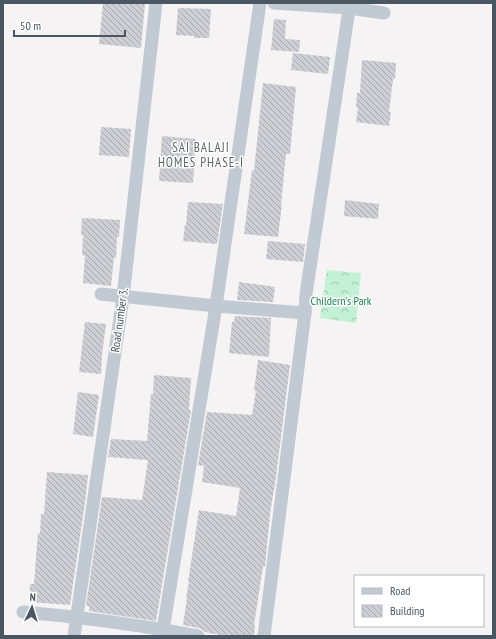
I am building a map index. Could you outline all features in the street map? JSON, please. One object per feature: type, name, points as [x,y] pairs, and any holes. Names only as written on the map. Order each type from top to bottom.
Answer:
[{"type":"street","name":"Road number 3.","points":[[74,636],[123,297],[156,3]]},
{"type":"street","points":[[162,633],[216,306],[260,3]]},
{"type":"street","points":[[274,3],[350,6],[384,13]]},
{"type":"street","points":[[264,636],[305,313],[306,294],[350,6]]},
{"type":"street","points":[[101,294],[216,306],[305,313]]},
{"type":"street","points":[[23,612],[76,617],[162,633],[198,636]]},
{"type":"green space","name":"Childern's Park","points":[[327,270],[361,273],[356,323],[320,318]]},
{"type":"building","points":[[103,3],[145,3],[141,48],[99,44]]},
{"type":"building","points":[[178,8],[211,9],[209,38],[194,38],[194,36],[176,35]]},
{"type":"building","points":[[274,19],[286,20],[285,39],[300,40],[299,52],[271,50]]},
{"type":"building","points":[[293,53],[330,57],[328,74],[291,70]]},
{"type":"building","points":[[362,60],[396,63],[395,79],[393,79],[389,112],[391,112],[389,126],[356,122],[358,108],[356,107],[357,93],[360,93]]},
{"type":"building","points":[[263,83],[296,87],[290,154],[286,154],[278,237],[244,234],[252,170],[254,171]]},
{"type":"building","points":[[101,127],[131,129],[129,157],[99,155]]},
{"type":"building","points":[[162,136],[196,139],[193,183],[159,181]]},
{"type":"building","points":[[345,200],[379,204],[378,219],[344,216]]},
{"type":"building","points":[[188,202],[223,204],[217,244],[183,241]]},
{"type":"building","points":[[82,218],[120,220],[119,237],[117,237],[116,258],[114,257],[111,286],[83,283],[85,256],[82,255]]},
{"type":"building","points":[[268,241],[305,244],[303,262],[266,259]]},
{"type":"building","points":[[239,282],[275,287],[273,302],[237,300]]},
{"type":"building","points":[[235,316],[271,318],[269,357],[229,353],[232,322],[234,322]]},
{"type":"building","points":[[85,322],[106,324],[101,374],[79,372]]},
{"type":"building","points":[[258,360],[290,365],[270,514],[265,567],[263,567],[254,625],[254,636],[220,636],[205,632],[199,628],[183,625],[188,582],[199,510],[236,516],[240,488],[202,482],[204,466],[198,465],[207,412],[252,415],[256,391],[254,391]]},
{"type":"building","points":[[154,375],[191,378],[189,410],[191,410],[156,621],[89,611],[89,606],[86,606],[102,497],[142,500],[148,460],[108,457],[111,439],[147,441]]},
{"type":"building","points":[[78,392],[99,395],[93,437],[73,434]]},
{"type":"building","points":[[47,472],[88,475],[70,605],[29,602],[30,584],[34,584],[41,514],[44,514]]},
{"type":"district","name":"SAI BALAJI HOMES PHASE-I","points":[[201,154]]}]
